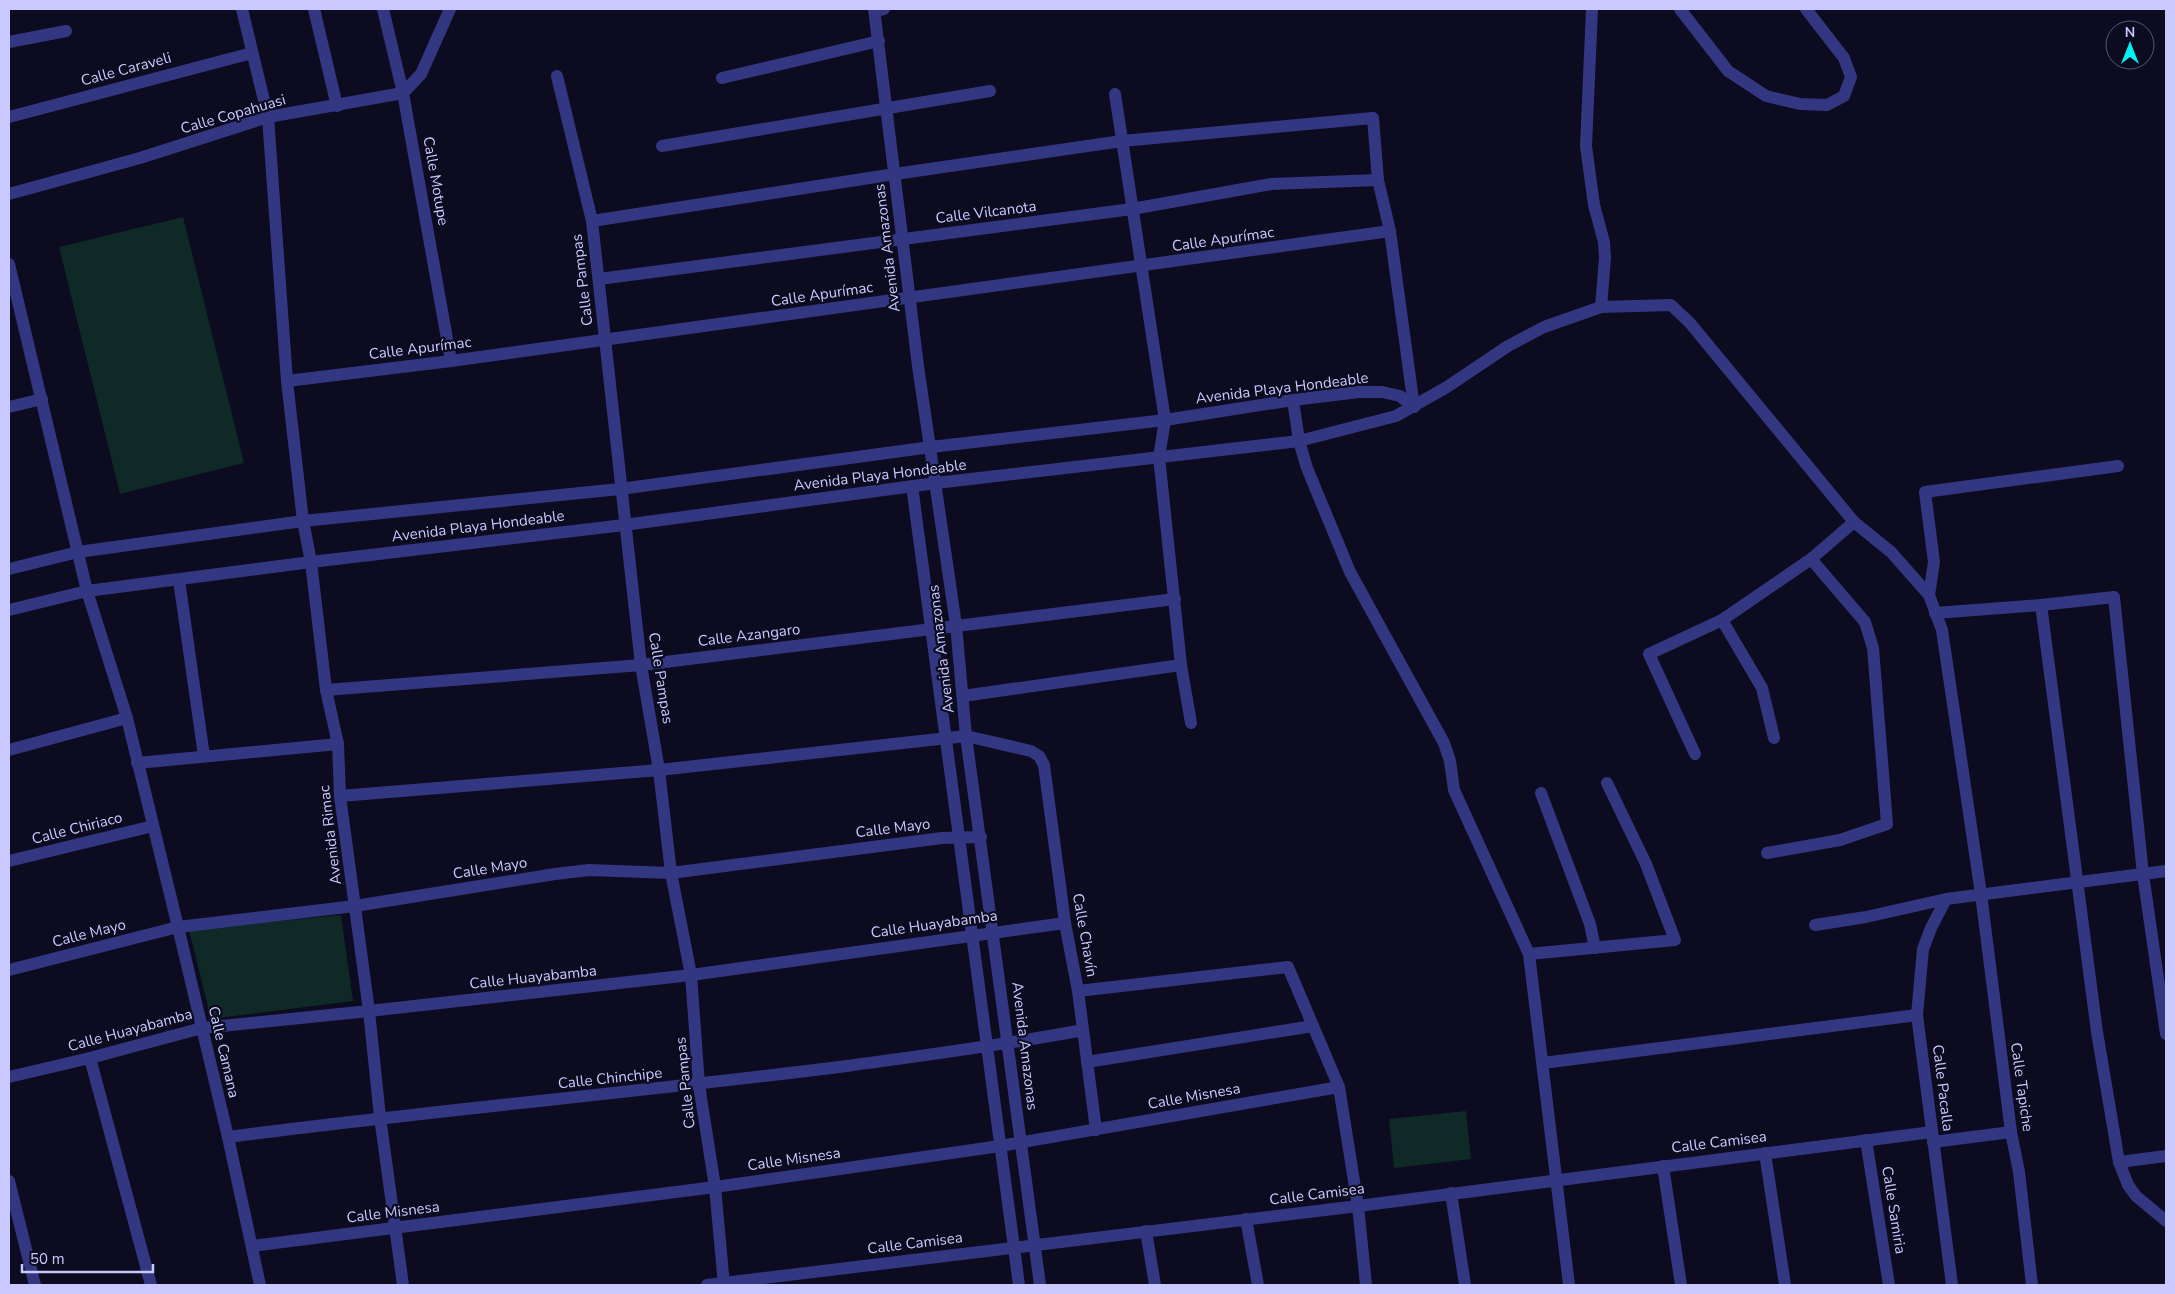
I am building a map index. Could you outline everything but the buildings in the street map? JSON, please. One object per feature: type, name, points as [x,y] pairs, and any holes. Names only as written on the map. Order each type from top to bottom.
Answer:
[{"type":"street","name":"Avenida Rimac","points":[[242,9],[268,117],[287,381],[303,521],[311,562],[326,690],[338,744],[340,796],[369,1011],[380,1117],[404,1285]]},
{"type":"street","points":[[314,9],[337,106]]},
{"type":"street","name":"Calle Motupe","points":[[383,9],[403,93],[451,361]]},
{"type":"street","points":[[403,93],[420,74],[450,9]]},
{"type":"street","points":[[874,9],[884,9]]},
{"type":"street","name":"Avenida Amazonas","points":[[874,9],[910,298],[956,625],[966,736],[994,932],[1040,1285]]},
{"type":"street","points":[[1592,9],[1586,146],[1594,205],[1604,242],[1605,258],[1600,307]]},
{"type":"street","points":[[1680,9],[1728,71],[1766,96],[1800,104],[1827,105],[1844,96],[1851,77],[1844,58],[1806,9]]},
{"type":"street","points":[[9,42],[66,31]]},
{"type":"street","points":[[722,78],[878,41]]},
{"type":"street","name":"Calle Caraveli","points":[[9,117],[252,53]]},
{"type":"street","name":"Calle Pampas","points":[[557,76],[592,222],[606,340],[620,489],[641,665],[659,770],[671,873],[691,975],[699,1085],[715,1186],[723,1284]]},
{"type":"street","points":[[662,146],[990,91]]},
{"type":"street","name":"Calle Copahuasi","points":[[9,194],[140,158],[268,117],[403,93]]},
{"type":"street","points":[[1115,94],[1165,420],[1159,456],[1181,665],[1191,723]]},
{"type":"street","points":[[592,222],[895,174],[1122,141],[1373,118],[1378,180],[1390,231],[1414,407],[1515,342],[1544,327],[1600,307],[1671,304],[1690,324],[1854,522],[1891,552],[1929,595]]},
{"type":"street","name":"Calle Vilcanota","points":[[599,279],[1132,209],[1288,182],[1378,180]]},
{"type":"street","name":"Calle Apurímac","points":[[287,381],[606,340],[1390,231]]},
{"type":"street","name":"Calle Camana","points":[[9,266],[87,591],[126,718],[178,927],[210,1070],[228,1137],[260,1285]]},
{"type":"street","name":"Avenida Playa Hondeable","points":[[9,569],[78,552],[303,521],[620,489],[931,447],[1165,420],[1293,400],[1359,392],[1382,392],[1400,396],[1414,407]]},
{"type":"street","points":[[9,407],[42,399]]},
{"type":"street","points":[[1293,400],[1299,440],[1307,468],[1350,572],[1444,743],[1450,761],[1454,790],[1529,954],[1569,1285]]},
{"type":"street","name":"Avenida Playa Hondeable","points":[[9,610],[87,591],[624,525],[936,483],[1299,440],[1373,423],[1414,407]]},
{"type":"street","points":[[1929,595],[1934,562],[1925,492],[2118,466]]},
{"type":"street","name":"Avenida Amazonas","points":[[912,486],[1019,1285]]},
{"type":"street","points":[[1695,754],[1649,654],[1722,620],[1811,559],[1854,522]]},
{"type":"street","points":[[1767,854],[1840,840],[1887,824],[1873,648],[1865,622],[1811,559]]},
{"type":"street","points":[[179,580],[204,756]]},
{"type":"street","name":"Calle Tapiche","points":[[1929,595],[1942,630],[1981,894],[2011,1132],[2019,1172],[2032,1285]]},
{"type":"street","points":[[1936,614],[2114,597],[2143,874],[2166,1034]]},
{"type":"street","name":"Calle Azangaro","points":[[326,690],[641,665],[1174,599]]},
{"type":"street","points":[[2041,605],[2097,1032],[2119,1162],[2128,1185],[2136,1196],[2166,1221]]},
{"type":"street","points":[[1722,620],[1762,688],[1774,738]]},
{"type":"street","points":[[963,696],[1181,665]]},
{"type":"street","points":[[9,750],[126,718]]},
{"type":"street","points":[[340,796],[659,770],[966,736]]},
{"type":"street","name":"Calle Chavín","points":[[966,736],[1030,752],[1039,756],[1044,766],[1065,923],[1078,991],[1096,1130]]},
{"type":"street","points":[[136,763],[338,744]]},
{"type":"street","points":[[1529,954],[1675,940],[1646,864],[1606,783]]},
{"type":"street","points":[[1541,793],[1590,924],[1595,948]]},
{"type":"street","name":"Calle Chiriaco","points":[[9,861],[153,826]]},
{"type":"street","name":"Calle Mayo","points":[[9,970],[178,927],[355,906],[588,870],[671,873],[942,838],[981,837]]},
{"type":"street","points":[[1815,925],[1866,917],[1946,899],[2166,871]]},
{"type":"street","name":"Calle Pacalla","points":[[1946,899],[1931,928],[1923,949],[1917,1015],[1952,1285]]},
{"type":"street","name":"Calle Huayabamba","points":[[9,1077],[90,1058],[202,1028],[691,975],[1065,923]]},
{"type":"street","points":[[1078,991],[1288,967],[1339,1087],[1358,1206],[1366,1285]]},
{"type":"street","points":[[1543,1063],[1917,1015]]},
{"type":"street","points":[[1087,1062],[1313,1026]]},
{"type":"street","name":"Calle Chinchipe","points":[[228,1137],[380,1117],[699,1085],[1008,1044],[1083,1030]]},
{"type":"street","points":[[90,1058],[151,1285]]},
{"type":"street","name":"Calle Misnesa","points":[[252,1246],[715,1186],[1021,1143],[1339,1087]]},
{"type":"street","name":"Calle Camisea","points":[[707,1285],[1358,1206],[1866,1140],[2011,1132]]},
{"type":"street","name":"Calle Samiria","points":[[1866,1140],[1890,1285]]},
{"type":"street","points":[[1765,1153],[1785,1285]]},
{"type":"street","points":[[2119,1162],[2166,1156]]},
{"type":"street","points":[[1663,1166],[1681,1285]]},
{"type":"street","points":[[9,1181],[35,1285]]},
{"type":"street","points":[[1450,1194],[1465,1285]]},
{"type":"street","points":[[1246,1219],[1258,1285]]},
{"type":"street","points":[[1146,1231],[1155,1285]]},
{"type":"green space","points":[[183,217],[244,463],[120,494],[59,247]]},
{"type":"green space","points":[[341,915],[353,1001],[211,1019],[189,930]]},
{"type":"green space","points":[[1466,1111],[1471,1159],[1394,1168],[1389,1119]]}]
